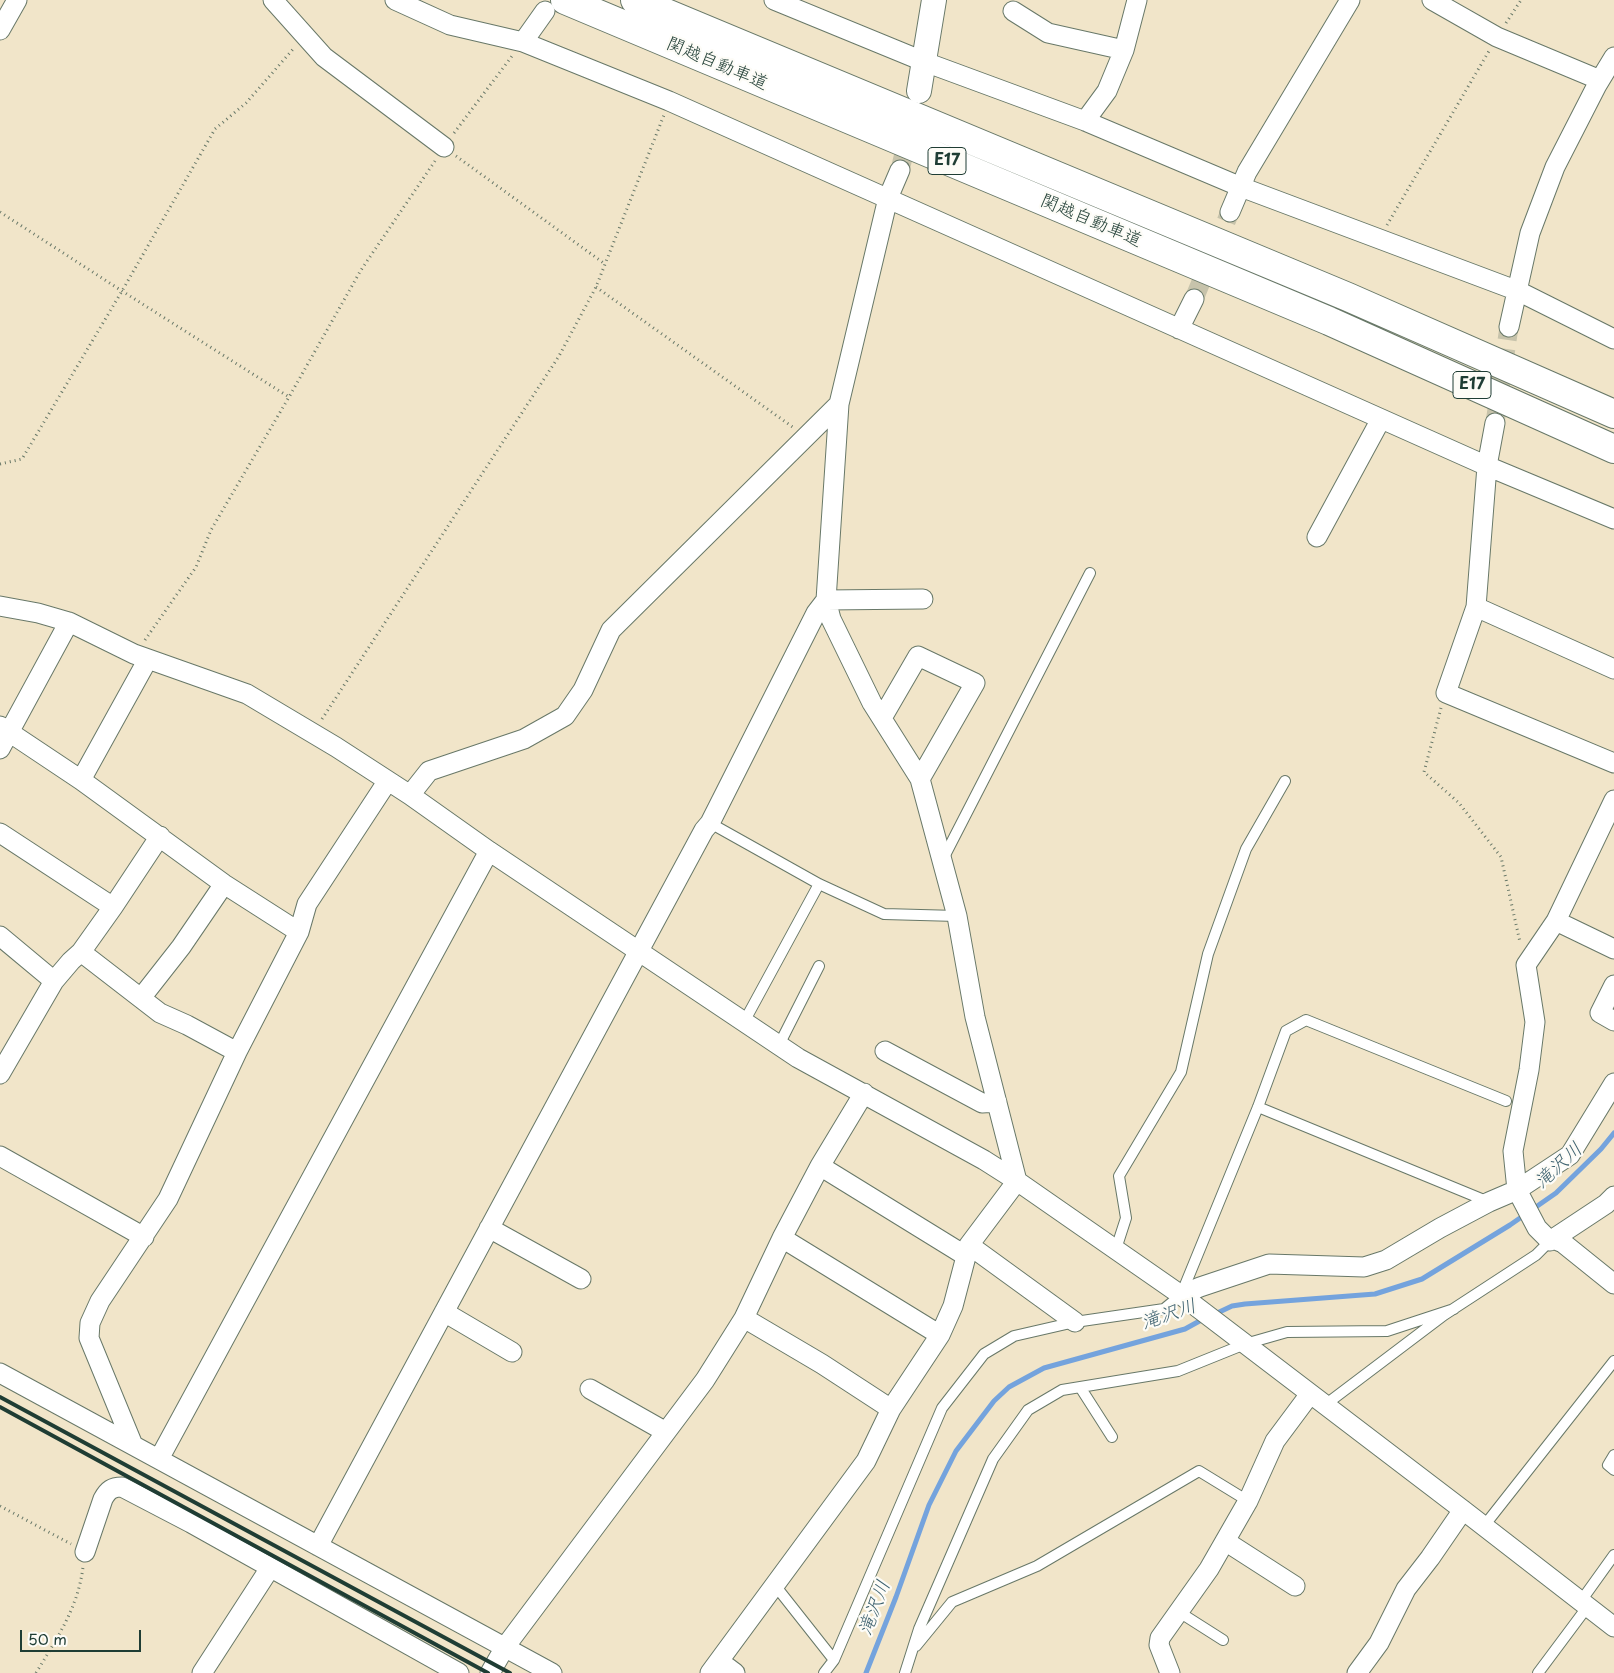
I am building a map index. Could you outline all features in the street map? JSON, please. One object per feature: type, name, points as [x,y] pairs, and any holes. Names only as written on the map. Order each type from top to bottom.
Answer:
[{"type":"highway","name":"関越自動車道","points":[[635,0],[1330,290],[1614,414]]},
{"type":"highway","name":"関越自動車道","points":[[555,6],[1329,321],[1614,449]]},
{"type":"street","points":[[0,30],[17,0]]},
{"type":"street","points":[[273,0],[324,57],[444,147]]},
{"type":"street","points":[[395,0],[450,25],[523,42],[669,101],[1487,466],[1614,519]]},
{"type":"street","points":[[774,0],[925,62],[1085,121],[1241,187],[1518,292],[1614,339]]},
{"type":"street","points":[[919,91],[934,0]]},
{"type":"street","points":[[1085,121],[1107,91],[1124,50],[1137,0]]},
{"type":"street","points":[[1230,212],[1247,172],[1350,0]]},
{"type":"street","points":[[1432,0],[1497,37],[1600,80]]},
{"type":"street","points":[[1013,4],[1048,33],[1124,50]]},
{"type":"street","points":[[523,42],[555,6]]},
{"type":"street","points":[[1510,327],[1530,233],[1555,167],[1614,57]]},
{"type":"street","points":[[900,170],[888,198],[839,404],[826,600],[831,619],[872,703],[920,779],[958,916],[975,1017],[1018,1181]]},
{"type":"street","points":[[1179,329],[1194,299]]},
{"type":"street","points":[[410,795],[429,771],[524,739],[565,716],[583,690],[611,630],[839,404]]},
{"type":"street","points":[[1317,537],[1381,419]]},
{"type":"street","points":[[1495,423],[1487,466],[1476,607],[1446,693],[1614,763]]},
{"type":"street","points":[[826,600],[923,599]]},
{"type":"street","points":[[318,1546],[704,830],[710,824],[802,639],[826,600]]},
{"type":"street","points":[[0,606],[38,613],[69,622],[141,657],[247,694],[336,747],[387,782],[410,795],[638,952],[798,1058],[984,1160],[1018,1181],[1181,1296],[1614,1627]]},
{"type":"street","points":[[1476,607],[1614,669]]},
{"type":"street","points":[[0,749],[5,729],[69,622]]},
{"type":"street","points":[[882,718],[918,656],[975,683],[920,779]]},
{"type":"street","points":[[81,780],[141,657]]},
{"type":"street","points":[[5,729],[81,780],[224,884],[299,932]]},
{"type":"street","points":[[133,1444],[89,1338],[90,1323],[100,1301],[168,1199],[237,1052],[299,932],[307,904],[387,782]]},
{"type":"street","points":[[1614,800],[1556,921],[1526,965],[1535,1022],[1530,1070],[1513,1151],[1518,1194],[1537,1228],[1552,1240],[1563,1243],[1614,1284]]},
{"type":"street","points":[[0,832],[113,907]]},
{"type":"street","points":[[0,1074],[54,982],[81,952],[160,836]]},
{"type":"street","points":[[158,1459],[489,850]]},
{"type":"street","points":[[141,998],[182,947],[224,884]]},
{"type":"street","points":[[1556,921],[1614,949]]},
{"type":"street","points":[[0,936],[54,982]]},
{"type":"street","points":[[81,952],[160,1013],[237,1052]]},
{"type":"street","points":[[1614,985],[1600,1013],[1614,1021]]},
{"type":"street","points":[[885,1051],[982,1103],[997,1102]]},
{"type":"street","points":[[1181,1296],[1200,1286],[1269,1264],[1364,1267],[1386,1260],[1489,1202],[1518,1194],[1570,1155],[1614,1083]]},
{"type":"street","points":[[490,1673],[505,1647],[705,1380],[744,1318],[782,1238],[820,1166],[864,1093]]},
{"type":"street","points":[[0,1156],[144,1237]]},
{"type":"street","points":[[820,1166],[968,1250],[1075,1322]]},
{"type":"street","points":[[735,1673],[714,1667],[866,1461],[891,1409],[940,1335],[953,1306],[968,1250],[1018,1181]]},
{"type":"street","points":[[1552,1240],[1606,1204],[1614,1196]]},
{"type":"street","points":[[489,1228],[581,1279]]},
{"type":"street","points":[[782,1238],[940,1335]]},
{"type":"street","points":[[444,1312],[512,1352]]},
{"type":"street","points":[[744,1318],[822,1364],[891,1409]]},
{"type":"street","points":[[0,1373],[552,1673]]},
{"type":"street","points":[[590,1389],[666,1432]]},
{"type":"street","points":[[1170,1673],[1160,1645],[1160,1638],[1210,1570],[1248,1501],[1275,1441],[1318,1400]]},
{"type":"street","points":[[85,1552],[103,1499],[113,1487],[122,1487],[191,1523],[459,1673]]},
{"type":"street","points":[[1357,1673],[1379,1643],[1406,1589],[1463,1510]]},
{"type":"street","points":[[1225,1541],[1295,1586]]},
{"type":"street","points":[[202,1673],[270,1568]]},
{"type":"lane","points":[[942,861],[1090,573]]},
{"type":"lane","points":[[1116,1249],[1126,1218],[1119,1176],[1181,1072],[1208,954],[1246,849],[1285,781]]},
{"type":"lane","points":[[710,824],[819,884],[884,914],[958,916]]},
{"type":"lane","points":[[744,1022],[819,884]]},
{"type":"lane","points":[[779,1045],[819,966]]},
{"type":"lane","points":[[824,1673],[834,1660],[942,1408],[984,1354],[1014,1336],[1075,1322],[1164,1309],[1181,1296],[1258,1108],[1286,1032],[1306,1020],[1506,1101]]},
{"type":"lane","points":[[1258,1108],[1489,1202]]},
{"type":"lane","points":[[1318,1400],[1536,1255],[1552,1240]]},
{"type":"lane","points":[[905,1673],[919,1629],[994,1459],[1028,1410],[1062,1390],[1178,1371],[1245,1344],[1288,1332],[1387,1331],[1454,1309]]},
{"type":"lane","points":[[1484,1526],[1614,1361]]},
{"type":"lane","points":[[1080,1387],[1112,1436]]},
{"type":"lane","points":[[1614,1455],[1608,1465],[1614,1470]]},
{"type":"lane","points":[[912,1650],[952,1602],[1037,1566],[1199,1471],[1248,1501]]},
{"type":"lane","points":[[1538,1673],[1614,1555]]},
{"type":"lane","points":[[774,1584],[834,1660]]},
{"type":"lane","points":[[1179,1612],[1223,1640]]},
{"type":"path","points":[[1379,239],[1497,37],[1521,0]]},
{"type":"path","points":[[0,464],[22,458],[122,291],[215,129],[246,103],[304,36]]},
{"type":"path","points":[[141,657],[196,567],[211,530],[290,398],[360,270],[444,147],[523,42]]},
{"type":"path","points":[[312,734],[559,356],[596,287],[669,101]]},
{"type":"path","points":[[444,147],[604,264]]},
{"type":"path","points":[[0,212],[290,398]]},
{"type":"path","points":[[596,287],[806,437]]},
{"type":"path","points":[[1446,693],[1424,772],[1459,804],[1500,857],[1526,965]]},
{"type":"path","points":[[0,1506],[85,1552],[81,1586],[70,1616],[36,1673]]},
{"type":"waterway","name":"滝沢川","points":[[1213,1315],[1232,1306],[1245,1304],[1375,1294],[1422,1279],[1510,1225],[1556,1193],[1601,1149],[1614,1133]]},
{"type":"waterway","name":"滝沢川","points":[[866,1673],[929,1505],[956,1451],[994,1401],[1009,1387],[1044,1368],[1185,1329],[1205,1318]]},
{"type":"tunnel","points":[[900,170],[916,104]]},
{"type":"tunnel","points":[[1194,299],[1230,212]]},
{"type":"tunnel","points":[[1495,423],[1509,327]]},
{"type":"railway","points":[[0,1397],[510,1673]]},
{"type":"railway","points":[[0,1407],[488,1673]]}]
